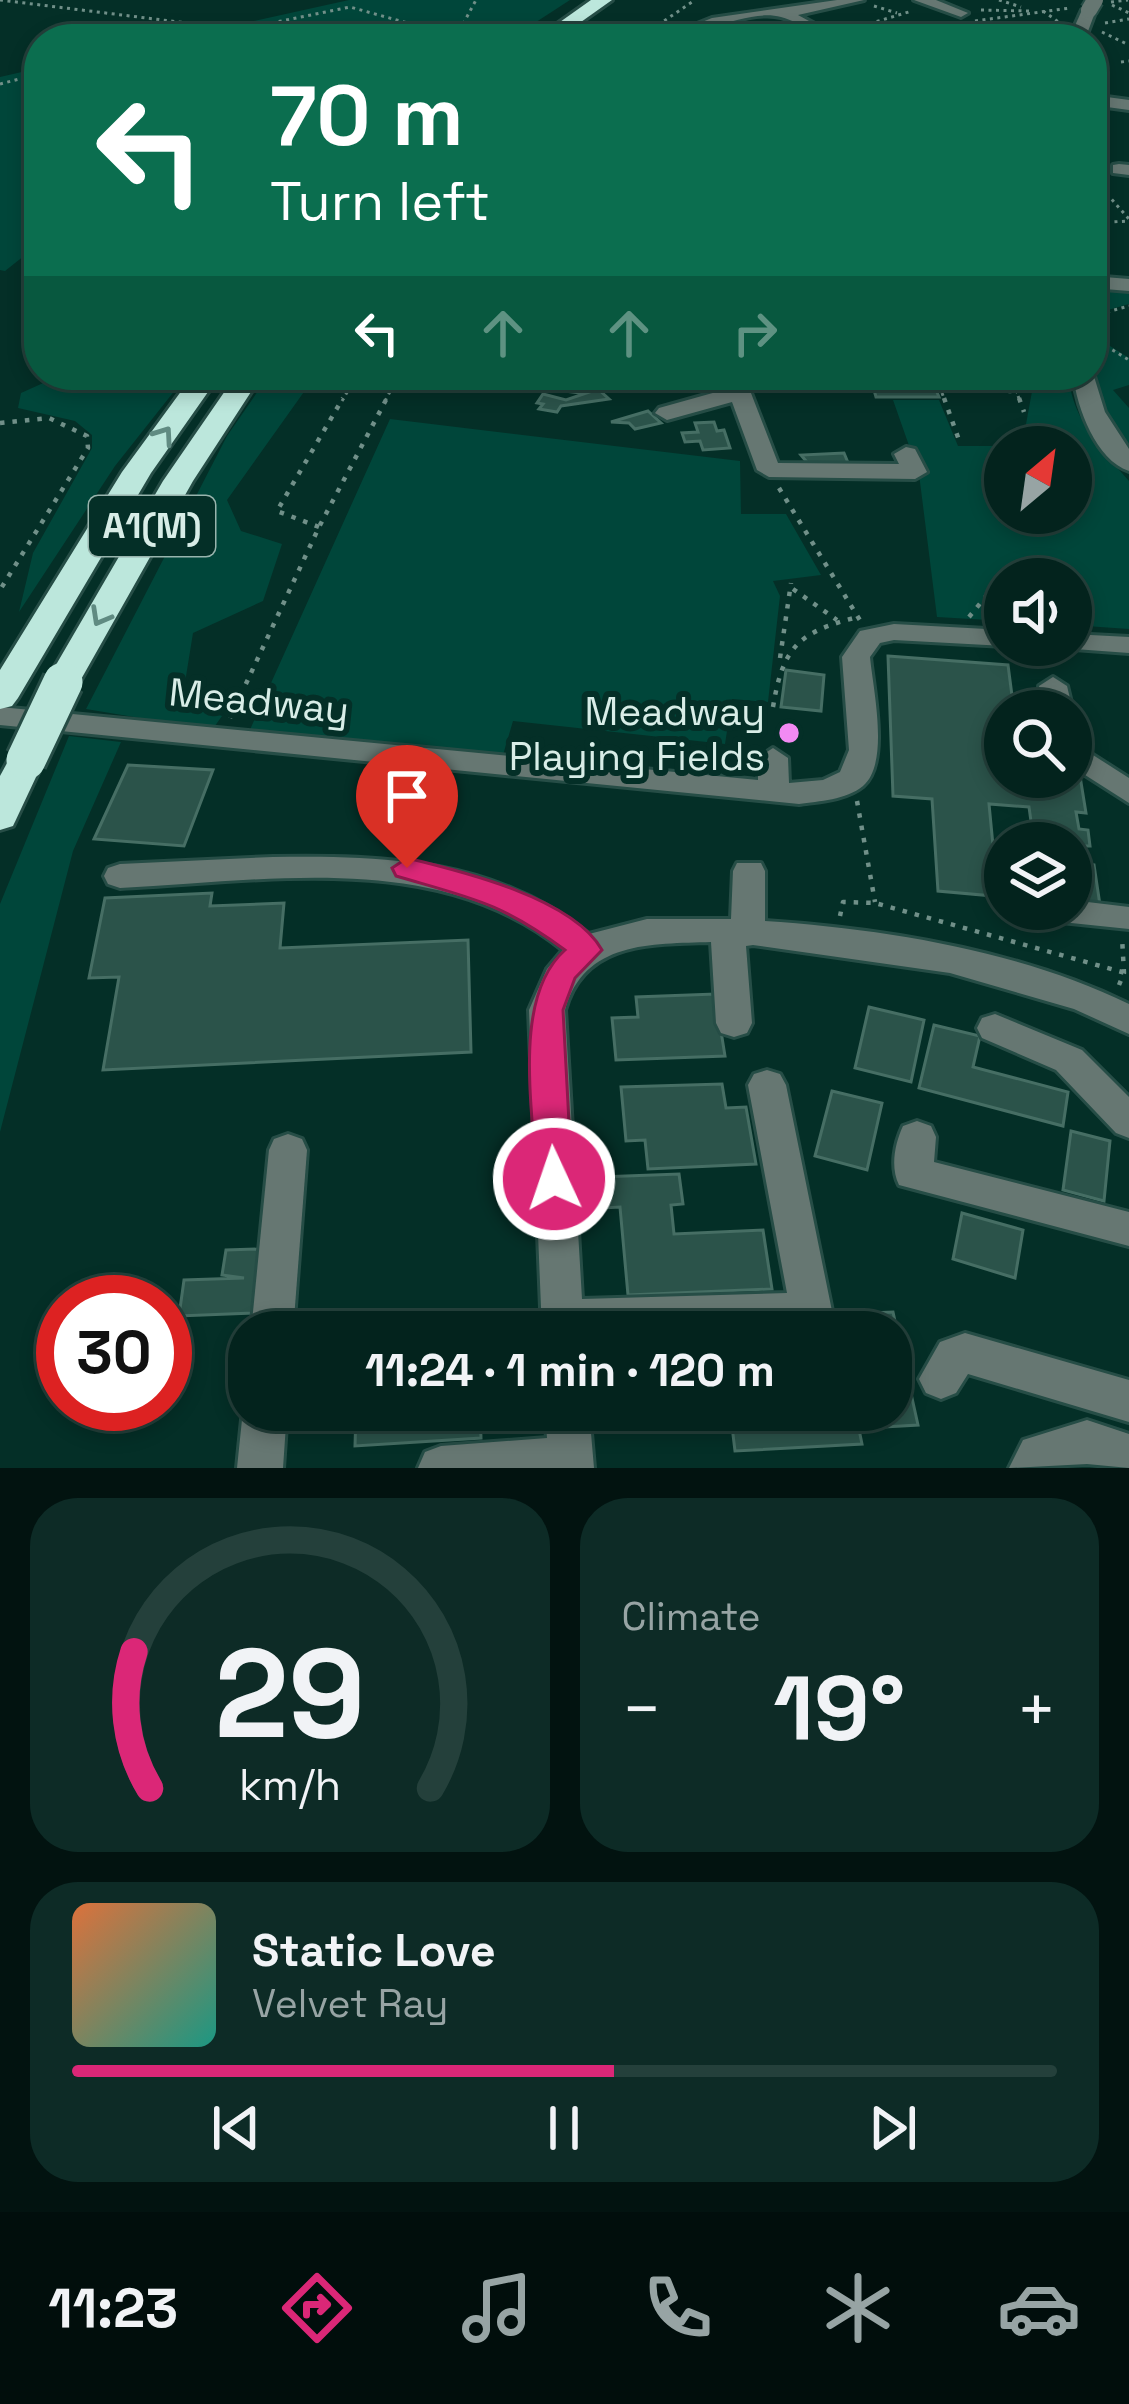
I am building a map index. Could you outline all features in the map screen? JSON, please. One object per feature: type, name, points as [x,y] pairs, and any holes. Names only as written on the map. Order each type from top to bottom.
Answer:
[{"type":"highway","points":[[567,24],[603,0]]},
{"type":"highway","points":[[595,24],[631,0]]},
{"type":"highway","name":"A1(M)","points":[[6,687],[137,472],[196,390]]},
{"type":"highway","name":"A1(M)","points":[[0,817],[63,682],[178,481],[240,390]]},
{"type":"street","points":[[753,0],[811,24]]},
{"type":"street","points":[[695,24],[794,14],[857,0]]},
{"type":"street","points":[[928,2],[957,12]]},
{"type":"street","points":[[668,413],[722,390]]},
{"type":"street","points":[[738,390],[769,470],[915,472],[906,454]]},
{"type":"street","points":[[1087,390],[1101,433],[1129,464]]},
{"type":"street","points":[[853,778],[864,750],[856,657],[864,627],[984,637]]},
{"type":"street","points":[[1092,643],[1129,645]]},
{"type":"street","name":"Meadway","points":[[0,716],[772,793],[830,789],[853,778]]},
{"type":"street","points":[[772,793],[773,758]]},
{"type":"street","points":[[1092,766],[1129,793]]},
{"type":"street","points":[[1129,806],[1129,820]]},
{"type":"street","points":[[120,876],[407,868],[468,883],[524,905],[586,950]]},
{"type":"street","points":[[734,1023],[738,933],[749,871]]},
{"type":"street","points":[[1092,916],[1126,920]]},
{"type":"street","points":[[561,1311],[547,1010],[561,972],[586,950],[629,933],[835,939],[961,964],[1119,1013]]},
{"type":"street","points":[[995,1028],[1069,1060],[1129,1122]]},
{"type":"street","points":[[767,1084],[811,1311]]},
{"type":"street","points":[[917,1137],[913,1173],[1129,1229]]},
{"type":"street","points":[[274,1311],[288,1150]]},
{"type":"street","points":[[941,1378],[955,1357],[964,1353],[1129,1400]]},
{"type":"street","points":[[260,1468],[263,1431]]},
{"type":"street","points":[[441,1468],[570,1463],[568,1431]]},
{"type":"street","points":[[1032,1468],[1039,1455],[1087,1442],[1129,1456]]},
{"type":"path","points":[[0,0],[186,24]]},
{"type":"path","points":[[264,24],[350,7],[360,0]]},
{"type":"path","points":[[671,24],[695,0]]},
{"type":"path","points":[[857,0],[901,14]]},
{"type":"path","points":[[999,0],[1060,24]]},
{"type":"path","points":[[974,24],[1127,0]]},
{"type":"path","points":[[871,24],[928,2]]},
{"type":"path","points":[[1091,5],[1129,16]]},
{"type":"path","points":[[350,7],[410,24]]},
{"type":"path","points":[[957,12],[1039,12]]},
{"type":"path","points":[[1100,24],[1129,16]]},
{"type":"path","points":[[1107,195],[1129,220]]},
{"type":"path","points":[[1107,312],[1129,306]]},
{"type":"path","points":[[319,527],[277,511],[348,390]]},
{"type":"path","points":[[220,740],[319,527],[391,390]]},
{"type":"path","points":[[942,390],[960,442]]},
{"type":"path","points":[[1004,390],[1016,392],[1024,412]]},
{"type":"path","points":[[0,423],[49,418],[87,436],[88,448],[0,590]]},
{"type":"path","points":[[769,470],[864,627]]},
{"type":"path","points":[[772,707],[792,586],[838,621],[864,627]]},
{"type":"path","points":[[955,635],[984,600]]},
{"type":"path","points":[[778,663],[809,632],[838,621]]},
{"type":"path","points":[[853,778],[875,903]]},
{"type":"path","points":[[835,939],[844,902],[875,903],[1127,973]]},
{"type":"path","points":[[1119,1013],[1127,973],[1126,920]]},
{"type":"green space","points":[[349,0],[570,0],[533,24],[241,24]]},
{"type":"green space","points":[[24,71],[24,256],[5,271],[0,270],[0,77]]},
{"type":"green space","points":[[1107,288],[1129,288],[1129,304],[1108,310],[1110,346],[1129,358],[1129,385],[1113,390],[1129,408],[1129,451],[1098,390],[1107,390]]},
{"type":"green space","points":[[175,390],[115,466],[19,612],[33,553],[92,448],[92,435],[75,421],[18,408],[21,393]]},
{"type":"green space","points":[[259,390],[305,390],[227,500],[241,531],[282,544],[263,601],[193,633],[182,701],[222,716],[212,730],[86,709],[227,436]]},
{"type":"green space","points":[[1032,390],[1071,390],[1086,426],[1026,426]]},
{"type":"green space","points":[[893,400],[939,400],[958,446],[984,446],[984,534],[1092,534],[1092,436],[1129,481],[1129,629],[1092,626],[1092,558],[984,558],[984,620],[937,617],[919,474]]},
{"type":"green space","points":[[390,419],[740,461],[741,514],[786,514],[821,575],[773,581],[780,596],[768,702],[732,699],[725,744],[513,721],[503,755],[248,734]]},
{"type":"green space","points":[[69,736],[121,742],[73,851],[0,1132],[0,904]]},
{"type":"building","points":[[595,390],[609,399],[561,406],[557,412],[539,409],[543,404],[537,403],[543,394],[566,400]]},
{"type":"building","points":[[874,390],[936,390],[939,397],[876,397]]},
{"type":"building","points":[[648,411],[661,423],[635,429],[629,423],[611,422]]},
{"type":"building","points":[[714,422],[717,431],[724,430],[730,448],[703,450],[700,441],[685,442],[682,433],[698,432],[695,423]]},
{"type":"building","points":[[844,453],[849,465],[811,467],[801,455]]},
{"type":"building","points":[[888,656],[984,663],[1008,666],[1011,690],[984,690],[984,798],[1084,798],[1086,813],[1076,812],[1078,822],[1031,822],[1029,807],[989,804],[991,822],[984,822],[984,895],[938,891],[932,799],[893,796]]},
{"type":"building","points":[[786,670],[824,675],[821,711],[781,707]]},
{"type":"building","points":[[128,765],[213,770],[184,846],[94,839]]},
{"type":"building","points":[[1092,865],[1094,865],[1100,905],[1092,904]]},
{"type":"building","points":[[212,893],[210,906],[284,903],[280,948],[468,940],[471,1052],[103,1070],[119,977],[89,978],[105,898]]},
{"type":"building","points":[[715,994],[725,1056],[616,1060],[612,1018],[638,1017],[636,997]]},
{"type":"building","points":[[869,1007],[924,1020],[911,1082],[855,1068]]},
{"type":"building","points":[[934,1025],[980,1036],[973,1067],[1068,1092],[1063,1126],[919,1088]]},
{"type":"building","points":[[722,1084],[726,1108],[746,1107],[756,1164],[648,1169],[645,1140],[626,1141],[621,1087]]},
{"type":"building","points":[[832,1091],[882,1103],[867,1170],[815,1156]]},
{"type":"building","points":[[1071,1131],[1110,1141],[1104,1201],[1063,1190]]},
{"type":"building","points":[[679,1174],[683,1204],[671,1205],[674,1234],[763,1230],[772,1289],[628,1295],[620,1207],[603,1208],[600,1177]]},
{"type":"building","points":[[962,1213],[1023,1230],[1015,1278],[953,1259]]},
{"type":"building","points":[[260,1249],[253,1311],[192,1315],[192,1280],[244,1278],[222,1275],[226,1250]]},
{"type":"building","points":[[355,1431],[481,1431],[481,1438],[355,1446]]},
{"type":"building","points":[[733,1431],[859,1431],[862,1444],[735,1451]]},
{"type":"place","name":"Meadway Playing Fields","points":[[789,733]]},
{"type":"route","points":[[407,868],[468,883],[524,905],[586,950],[561,972],[547,1010],[554,1179]]}]
